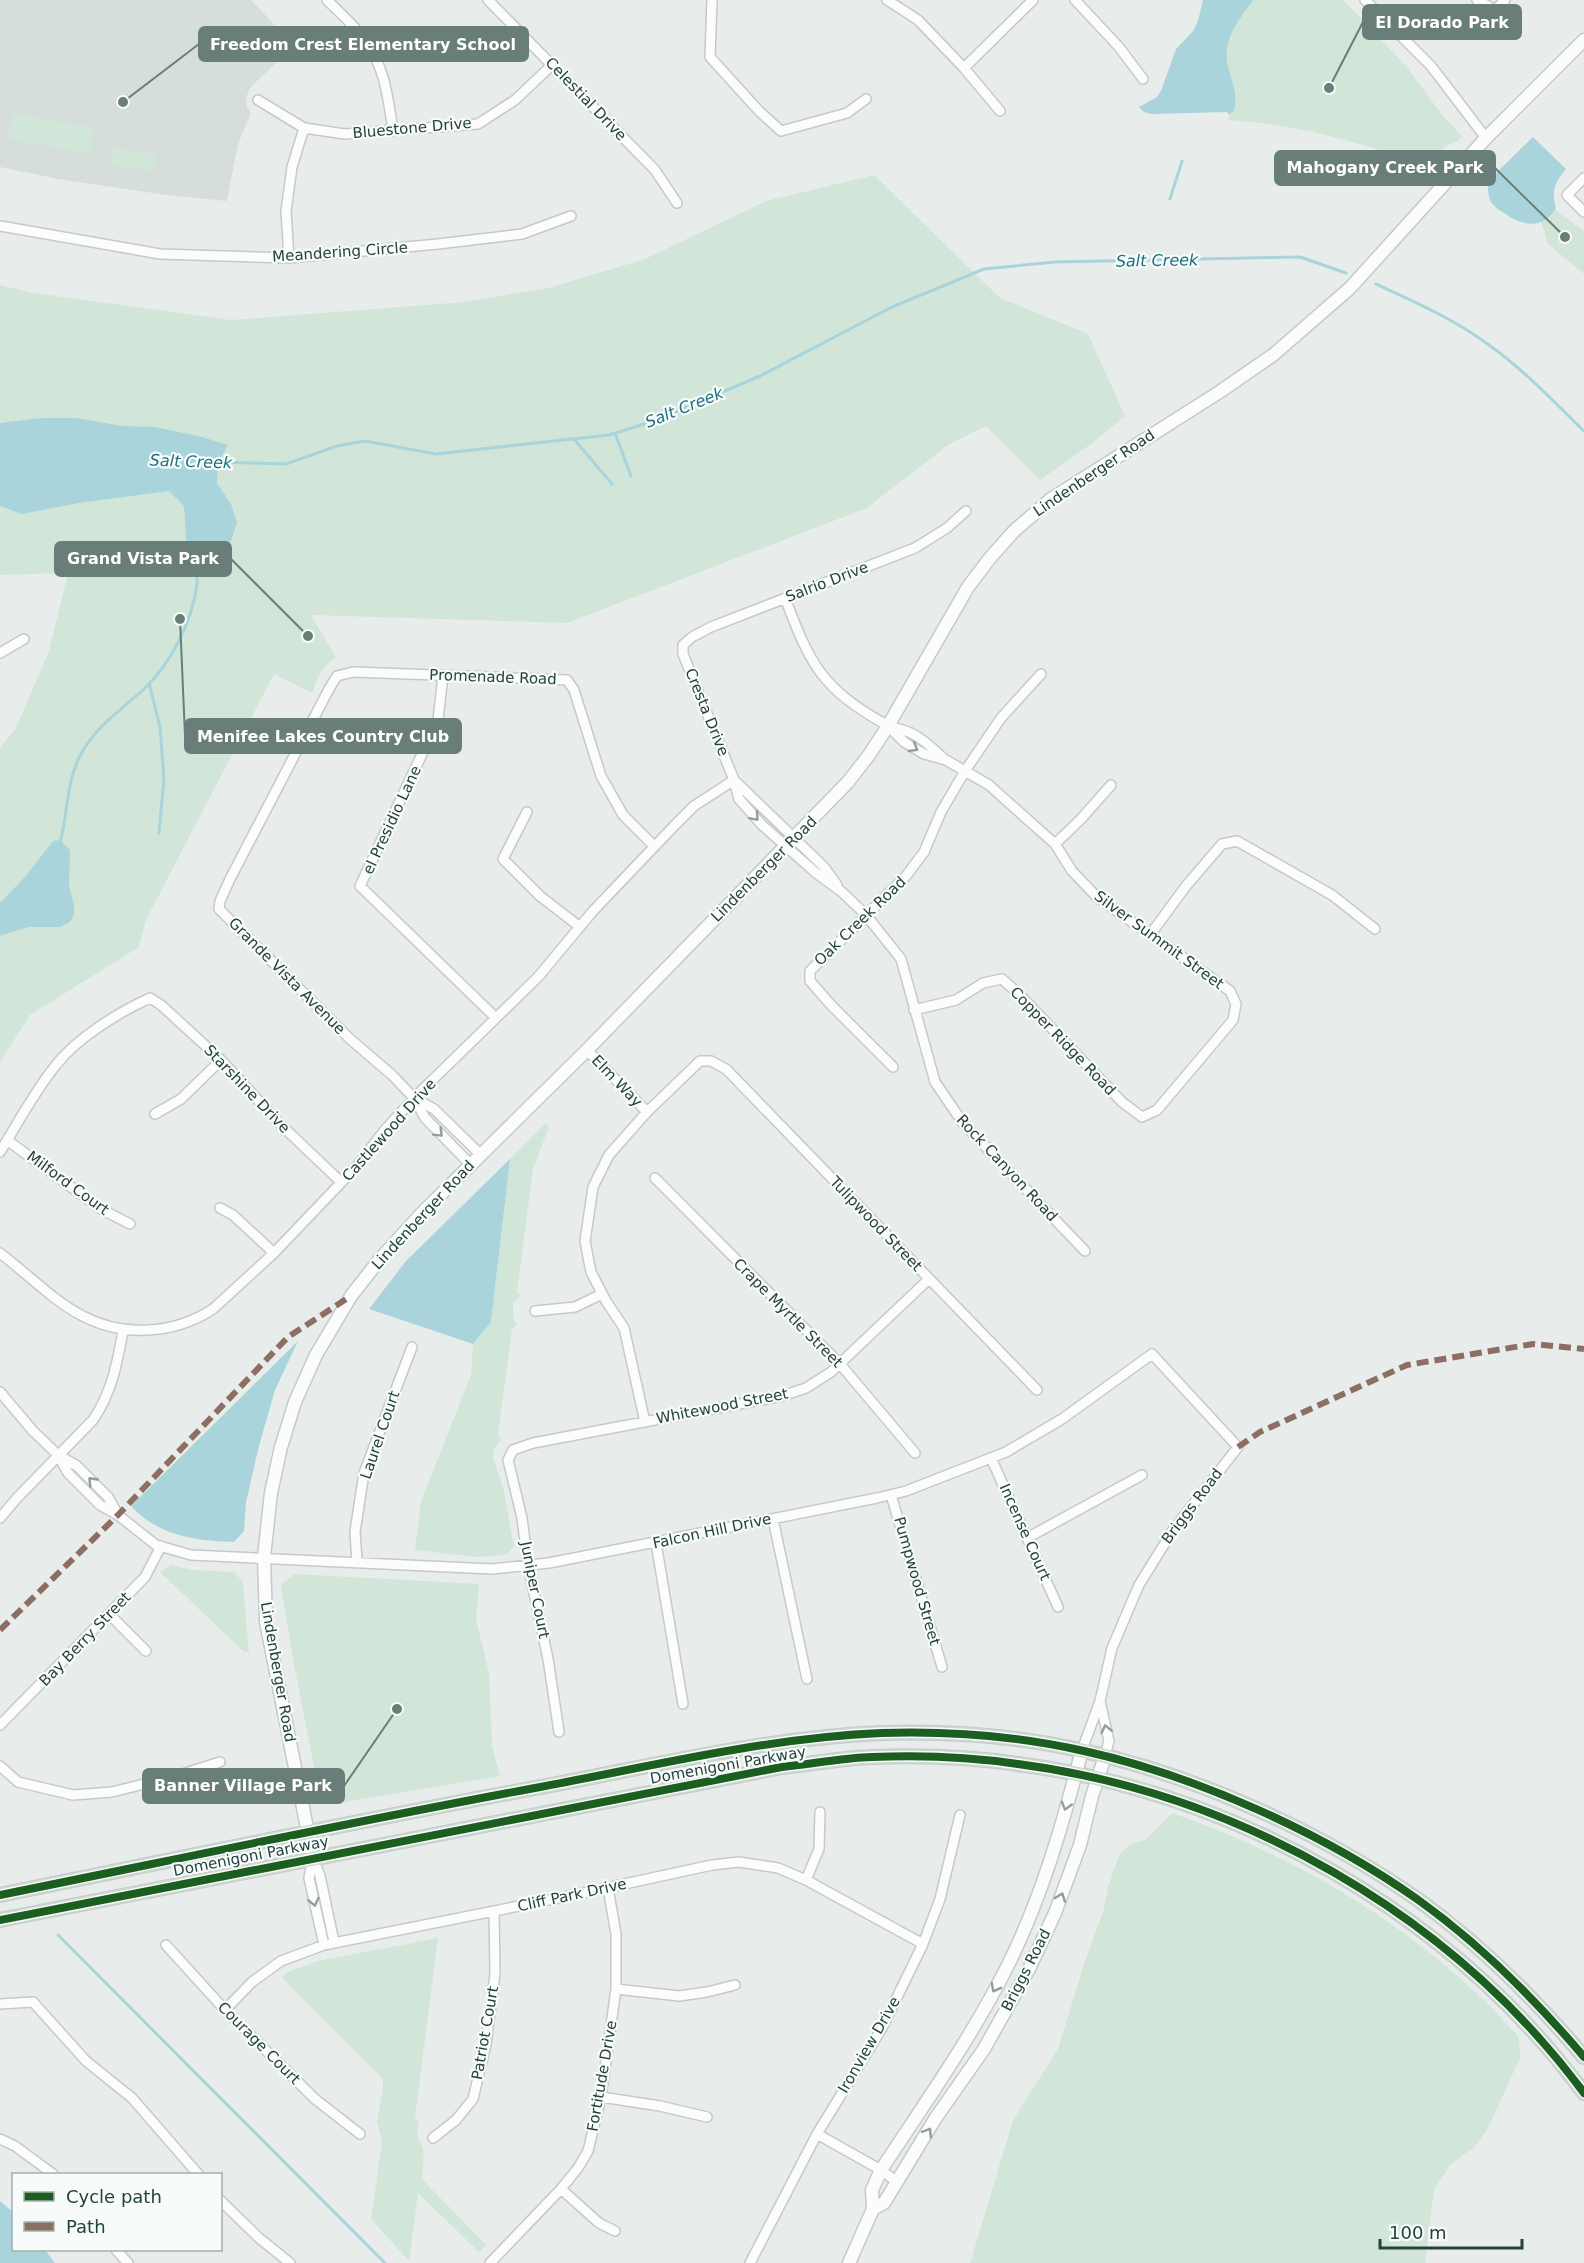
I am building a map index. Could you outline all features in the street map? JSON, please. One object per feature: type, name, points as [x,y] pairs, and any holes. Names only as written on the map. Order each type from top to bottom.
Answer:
[{"type":"main road","name":"Domenigoni Parkway","points":[[0,1895],[308,1831],[747,1748],[822,1738],[878,1734],[937,1734],[1010,1739],[1082,1750],[1158,1772],[1244,1804],[1307,1833],[1417,1899],[1469,1940],[1557,2024],[1584,2057]]},
{"type":"main road","name":"Domenigoni Parkway","points":[[0,1920],[782,1767],[860,1758],[937,1758],[1017,1763],[1076,1774],[1158,1796],[1231,1822],[1304,1857],[1371,1896],[1442,1947],[1490,1989],[1542,2042],[1584,2093]]},
{"type":"street","points":[[327,0],[364,38],[378,62],[386,84],[393,131]]},
{"type":"street","name":"Celestial Drive","points":[[488,0],[655,170],[677,203]]},
{"type":"street","points":[[712,0],[710,57],[759,111],[781,131],[847,113],[866,99]]},
{"type":"street","points":[[887,0],[918,20],[964,68],[1000,111]]},
{"type":"street","points":[[964,68],[1033,0]]},
{"type":"street","points":[[1075,0],[1119,47],[1143,79]]},
{"type":"street","points":[[1365,0],[1431,66],[1486,138]]},
{"type":"street","points":[[1477,0],[1495,10],[1505,0]]},
{"type":"street","name":"Lindenberger Road","points":[[313,1858],[266,1622],[264,1557],[271,1493],[281,1447],[295,1402],[316,1355],[351,1296],[380,1259],[480,1154],[587,1050],[848,783],[888,726],[968,587],[990,558],[1033,513],[1273,355],[1350,288],[1486,138],[1584,40]]},
{"type":"street","name":"Bluestone Drive","points":[[258,100],[304,128],[345,134],[478,124],[515,100],[553,64]]},
{"type":"street","points":[[288,258],[286,210],[292,167],[304,128]]},
{"type":"street","points":[[1584,178],[1567,195],[1584,212]]},
{"type":"street","name":"Meandering Circle","points":[[0,226],[160,254],[288,258],[522,234],[571,216]]},
{"type":"street","name":"Salrio Drive","points":[[683,645],[692,637],[711,627],[915,548],[947,528],[966,511]]},
{"type":"street","name":"Silver Summit Street","points":[[785,598],[804,646],[817,669],[841,695],[888,726],[904,742],[924,754],[946,760],[989,784],[1055,844],[1072,871],[1097,897],[1230,991],[1236,1004],[1233,1020],[1157,1110],[1142,1117]]},
{"type":"street","points":[[0,653],[24,639]]},
{"type":"street","name":"Cresta Drive","points":[[683,645],[683,654],[734,780],[790,843]]},
{"type":"street","name":"Promenade Road","points":[[336,676],[353,672],[567,680],[574,690],[601,776],[623,814],[654,846]]},
{"type":"street","name":"Oak Creek Road","points":[[893,1067],[810,981],[810,971],[906,876],[924,852],[941,812],[965,771],[1001,718],[1041,674]]},
{"type":"street","name":"el Presidio Lane","points":[[444,675],[438,720],[360,886],[496,1018]]},
{"type":"street","name":"Grande Vista Avenue","points":[[336,676],[230,879],[219,909],[329,1019],[392,1075],[414,1098],[425,1118],[471,1164]]},
{"type":"street","name":"Castlewood Drive","points":[[0,1253],[62,1304],[85,1319],[105,1327],[123,1331],[165,1329],[202,1316],[227,1298],[274,1253],[341,1182],[414,1098],[538,977],[654,846],[694,806],[734,780]]},
{"type":"street","points":[[1055,844],[1111,785]]},
{"type":"street","points":[[527,812],[503,859],[540,896],[580,927]]},
{"type":"street","points":[[1150,935],[1221,844],[1237,841],[1332,895],[1375,929]]},
{"type":"street","name":"Rock Canyon Road","points":[[790,843],[824,867],[842,892],[866,915],[901,959],[935,1082],[963,1123],[1085,1251]]},
{"type":"street","name":"Copper Ridge Road","points":[[914,1010],[956,999],[983,982],[1002,979],[1122,1102],[1142,1117]]},
{"type":"street","name":"Starshine Drive","points":[[7,1140],[48,1076],[66,1053],[134,1005],[150,998],[161,1005],[221,1060],[280,1124],[341,1182]]},
{"type":"street","name":"Elm Way","points":[[587,1050],[647,1112]]},
{"type":"street","points":[[155,1114],[181,1099],[221,1060]]},
{"type":"street","name":"Tulipwood Street","points":[[647,1112],[700,1061],[711,1061],[726,1069],[1037,1390]]},
{"type":"street","name":"Grande Vista Avenue","points":[[414,1098],[434,1109],[480,1154]]},
{"type":"street","points":[[645,1422],[624,1328],[591,1272],[585,1241],[593,1186],[609,1155],[647,1112]]},
{"type":"street","points":[[0,1152],[7,1140]]},
{"type":"street","name":"Milford Court","points":[[7,1140],[101,1209],[130,1224]]},
{"type":"street","name":"Crape Myrtle Street","points":[[655,1178],[840,1364],[915,1453]]},
{"type":"street","points":[[220,1208],[233,1215],[274,1253]]},
{"type":"street","name":"Whitewood Street","points":[[513,1450],[533,1443],[782,1396],[806,1388],[840,1364],[929,1279]]},
{"type":"street","points":[[536,1311],[575,1307],[602,1294]]},
{"type":"street","points":[[0,1518],[93,1420],[109,1393],[114,1379],[123,1331]]},
{"type":"street","name":"Laurel Court","points":[[357,1561],[355,1532],[364,1473],[411,1347]]},
{"type":"street","name":"Falcon Hill Drive","points":[[0,1392],[33,1431],[58,1455],[77,1466],[108,1497],[118,1515],[156,1545],[191,1555],[492,1569],[560,1562],[906,1491],[1006,1452],[1062,1419],[1152,1354],[1238,1447]]},
{"type":"street","name":"Briggs Road","points":[[849,2263],[873,2209],[872,2190],[881,2170],[974,2026],[1008,1964],[1047,1869],[1082,1750],[1100,1701],[1112,1648],[1139,1585],[1173,1530],[1238,1447]]},
{"type":"street","name":"Juniper Court","points":[[513,1450],[508,1460],[522,1518],[528,1565],[548,1659],[559,1732]]},
{"type":"street","name":"Incense Court","points":[[991,1458],[1058,1607]]},
{"type":"street","points":[[1027,1538],[1142,1475]]},
{"type":"street","name":"Pumpwood Street","points":[[891,1495],[942,1667]]},
{"type":"street","points":[[773,1519],[807,1679]]},
{"type":"street","points":[[656,1543],[683,1704]]},
{"type":"street","name":"Bay Berry Street","points":[[0,1725],[145,1576],[161,1546]]},
{"type":"street","points":[[109,1614],[146,1651]]},
{"type":"street","name":"Briggs Road","points":[[873,2209],[884,2203],[935,2120],[984,2049],[1029,1970],[1055,1912],[1080,1845],[1109,1741],[1100,1701]]},
{"type":"street","points":[[0,1766],[18,1782],[73,1795],[112,1792],[220,1762]]},
{"type":"street","points":[[806,1880],[819,1849],[820,1812]]},
{"type":"street","name":"Ironview Drive","points":[[750,2263],[817,2134],[882,2028],[923,1944],[940,1899],[960,1815]]},
{"type":"street","points":[[313,1858],[320,1875],[334,1942]]},
{"type":"street","points":[[313,1858],[309,1878],[324,1945]]},
{"type":"street","name":"Cliff Park Drive","points":[[225,2010],[252,1982],[281,1961],[334,1942],[712,1865],[739,1862],[760,1863],[806,1880],[923,1944]]},
{"type":"street","name":"Fortitude Drive","points":[[490,2263],[561,2189],[588,2151],[601,2097],[616,1989],[616,1934],[608,1888]]},
{"type":"street","name":"Patriot Court","points":[[433,2138],[456,2120],[473,2099],[486,2044],[495,1974],[494,1911]]},
{"type":"street","name":"Courage Court","points":[[166,1945],[225,2010],[315,2099],[360,2134]]},
{"type":"street","points":[[616,1989],[679,1995],[707,1992],[735,1985]]},
{"type":"street","points":[[0,2004],[33,2002],[86,2061],[132,2098],[196,2173]]},
{"type":"street","points":[[601,2097],[660,2106],[707,2117]]},
{"type":"street","points":[[817,2134],[881,2170],[897,2182]]},
{"type":"street","points":[[0,2139],[15,2145],[50,2173]]},
{"type":"street","points":[[561,2189],[599,2223],[615,2230]]},
{"type":"street","points":[[222,2202],[259,2238],[290,2263]]},
{"type":"street","points":[[117,2251],[128,2263]]},
{"type":"shaded area","points":[[0,0],[251,0],[294,45],[250,88],[246,98],[247,107],[251,113],[238,144],[227,201],[166,195],[58,179],[0,167]]},
{"type":"green space","points":[[1253,0],[1343,0],[1406,66],[1443,116],[1462,136],[1458,141],[1446,146],[1424,166],[1377,149],[1304,130],[1229,120],[1229,115],[1232,114],[1226,58],[1229,37],[1235,24]]},
{"type":"green space","points":[[13,113],[94,128],[89,154],[8,139]]},
{"type":"green space","points":[[113,147],[156,155],[153,172],[110,164]]},
{"type":"green space","points":[[874,175],[1000,298],[1088,334],[1125,416],[1091,444],[1040,480],[986,426],[948,445],[867,508],[567,623],[311,615],[336,657],[323,668],[312,693],[274,674],[146,920],[139,947],[30,1015],[0,1062],[0,747],[15,730],[49,651],[68,573],[0,575],[0,285],[34,293],[231,320],[464,302],[549,288],[645,259],[766,201]]},
{"type":"green space","points":[[1555,210],[1584,231],[1584,274],[1548,244],[1541,222],[1550,218]]},
{"type":"green space","points":[[546,1123],[549,1127],[533,1169],[517,1292],[521,1296],[513,1303],[513,1317],[517,1325],[512,1329],[498,1434],[501,1440],[494,1450],[493,1458],[503,1487],[514,1546],[506,1555],[476,1557],[415,1550],[421,1501],[471,1375],[473,1344],[491,1322],[510,1159]]},
{"type":"green space","points":[[172,1565],[192,1570],[235,1572],[243,1583],[249,1652],[244,1652],[160,1572]]},
{"type":"green space","points":[[295,1574],[479,1584],[476,1619],[489,1673],[492,1745],[500,1776],[339,1803],[319,1792],[281,1585]]},
{"type":"green space","points":[[1172,1813],[1213,1828],[1293,1864],[1367,1908],[1403,1932],[1437,1959],[1496,2012],[1519,2037],[1520,2058],[1487,2130],[1474,2147],[1450,2165],[1434,2190],[1425,2263],[970,2263],[1013,2120],[1058,2049],[1120,1853],[1131,1844],[1145,1840]]},
{"type":"green space","points":[[438,1938],[415,2117],[419,2121],[417,2134],[424,2153],[422,2179],[486,2245],[479,2252],[418,2193],[409,2261],[371,2219],[382,2142],[377,2121],[383,2079],[282,1978],[287,1972],[318,1961]]},
{"type":"water","points":[[1203,0],[1253,0],[1232,32],[1227,50],[1235,95],[1234,111],[1229,115],[1227,112],[1152,114],[1144,112],[1139,107],[1157,97],[1161,91],[1176,49],[1193,31],[1198,21]]},
{"type":"water","points":[[1533,137],[1566,169],[1555,187],[1556,208],[1546,220],[1532,224],[1518,221],[1494,206],[1489,198],[1487,182]]},
{"type":"water","points":[[42,418],[76,418],[122,426],[155,427],[228,445],[218,463],[217,483],[231,504],[237,523],[226,556],[212,562],[187,553],[184,506],[169,491],[79,503],[22,514],[0,506],[0,423]]},
{"type":"water","points":[[60,840],[70,850],[69,885],[74,915],[70,922],[60,927],[28,927],[0,936],[0,903],[25,877],[53,841]]},
{"type":"water","points":[[510,1159],[491,1322],[473,1344],[369,1309],[406,1261]]},
{"type":"water","points":[[298,1341],[275,1390],[246,1502],[244,1531],[234,1542],[179,1535],[153,1524],[131,1506]]},
{"type":"water","points":[[0,2201],[12,2211],[12,2251],[46,2251],[55,2263],[0,2263]]},
{"type":"waterway","points":[[1170,199],[1182,161]]},
{"type":"waterway","name":"Salt Creek","points":[[217,462],[286,464],[337,446],[365,441],[436,454],[609,435],[654,421],[760,376],[892,307],[984,269],[1055,262],[1300,257],[1346,273]]},
{"type":"waterway","name":"Salt Creek","points":[[1376,284],[1448,319],[1489,345],[1526,375],[1584,431]]},
{"type":"waterway","points":[[615,433],[631,476]]},
{"type":"waterway","points":[[574,439],[612,484]]},
{"type":"waterway","points":[[60,843],[70,787],[81,754],[101,727],[154,679],[179,641],[195,598],[197,581],[195,561]]},
{"type":"waterway","points":[[149,683],[160,727],[164,779],[159,833]]},
{"type":"waterway","points":[[58,1935],[385,2263]]},
{"type":"marked path","points":[[0,1630],[118,1515],[288,1337],[351,1296]]},
{"type":"marked path","points":[[1238,1447],[1260,1432],[1407,1365],[1533,1344],[1584,1349]]},
{"type":"cycle path","points":[[0,1895],[401,1814],[750,1747],[881,1733],[957,1734],[1009,1738],[1084,1751],[1170,1775],[1258,1810],[1341,1852],[1417,1899],[1485,1953],[1546,2014],[1584,2057]]},
{"type":"cycle path","points":[[0,1920],[782,1767],[890,1756],[982,1760],[1100,1779],[1181,1802],[1259,1834],[1334,1872],[1404,1918],[1470,1970],[1531,2029],[1584,2093]]},
{"type":"place","name":"El Dorado Park","points":[[1329,88]]},
{"type":"place","name":"Freedom Crest Elementary School","points":[[123,102]]},
{"type":"place","name":"Mahogany Creek Park","points":[[1565,237]]},
{"type":"place","name":"Menifee Lakes Country Club","points":[[180,619]]},
{"type":"place","name":"Grand Vista Park","points":[[308,636]]},
{"type":"place","name":"Banner Village Park","points":[[397,1709]]}]
